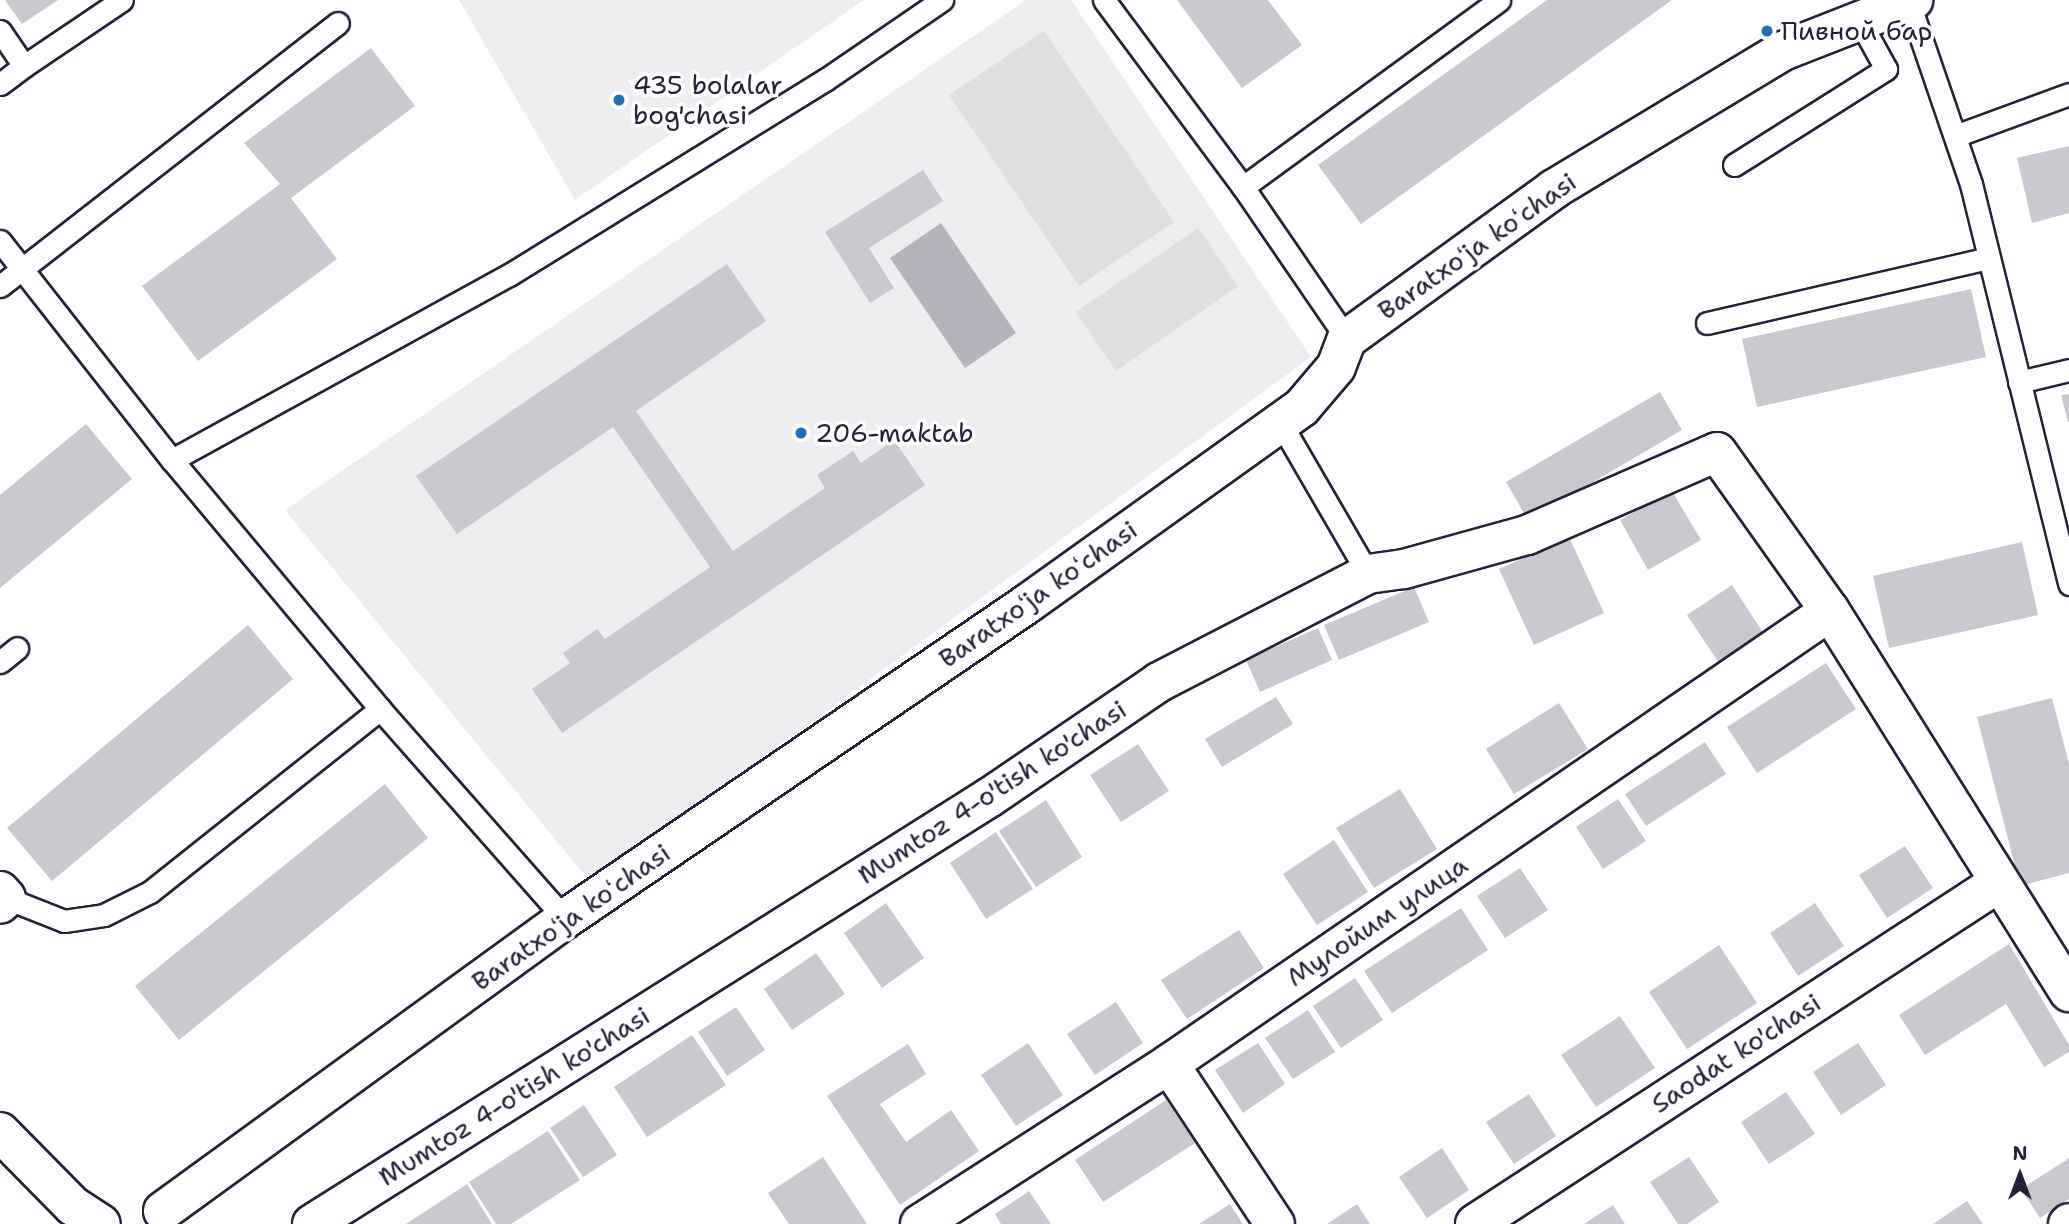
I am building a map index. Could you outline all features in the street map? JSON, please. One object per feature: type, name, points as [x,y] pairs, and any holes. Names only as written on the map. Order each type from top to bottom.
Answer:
[{"type":"street","name":"Baratxoʻja koʻchasi","points":[[160,1220],[565,919],[1027,604],[1280,422],[1320,389],[1336,367],[1347,339],[1598,161],[1708,92],[1783,51],[1858,18],[1910,0]]},
{"type":"street","name":"Mumtoz 4-o'tish ko'chasi","points":[[312,1224],[990,797],[1159,682],[1368,573],[1404,569],[1527,535],[1717,452],[1830,611]]},
{"type":"street","points":[[1830,611],[1998,883],[2069,992]]},
{"type":"street","name":"Мулойим улица","points":[[920,1224],[1168,1064],[1830,611]]},
{"type":"street","name":"Saodat ko'chasi","points":[[1475,1224],[1998,883]]},
{"type":"street","points":[[1168,1064],[1275,1224]]},
{"type":"street","points":[[0,1132],[72,1206],[101,1224]]},
{"type":"lane","points":[[0,84],[122,0]]},
{"type":"lane","points":[[172,460],[509,275],[825,80],[942,0]]},
{"type":"lane","points":[[1104,0],[1243,187],[1347,339]]},
{"type":"lane","points":[[1243,187],[1499,0]]},
{"type":"lane","points":[[1910,0],[1955,136],[1989,258],[2019,382],[2061,517],[2069,584]]},
{"type":"lane","points":[[1734,165],[1886,69],[1858,18]]},
{"type":"lane","points":[[0,286],[338,23]]},
{"type":"lane","points":[[0,31],[24,66]]},
{"type":"lane","points":[[1955,136],[2069,94]]},
{"type":"lane","points":[[0,241],[172,460],[380,709],[565,919]]},
{"type":"lane","points":[[1707,323],[1989,258]]},
{"type":"lane","points":[[2019,382],[2069,370]]},
{"type":"lane","points":[[1280,422],[1368,573]]},
{"type":"lane","points":[[0,662],[18,648]]},
{"type":"lane","points":[[2,898],[64,921],[104,915],[149,892],[380,709]]},
{"type":"shaded area","name":"435 bolalar bog'chasi","points":[[459,0],[864,0],[575,200]]},
{"type":"shaded area","name":"206-maktab","points":[[1026,0],[1071,0],[1311,357],[591,883],[285,510]]},
{"type":"shaded area","points":[[1044,31],[1174,222],[1079,286],[949,95]]},
{"type":"shaded area","points":[[941,223],[1016,333],[965,368],[890,258]]},
{"type":"shaded area","points":[[1198,228],[1238,286],[1116,371],[1076,312]]},
{"type":"building","points":[[5,0],[58,0],[22,24]]},
{"type":"building","points":[[1177,0],[1268,0],[1302,45],[1242,88]]},
{"type":"building","points":[[1547,0],[1672,0],[1361,224],[1318,165]]},
{"type":"building","points":[[371,48],[415,106],[291,198],[337,259],[198,361],[142,286],[280,184],[244,143]]},
{"type":"building","points":[[2069,146],[2069,213],[2032,223],[2017,158]]},
{"type":"building","points":[[923,170],[943,201],[869,248],[894,288],[870,303],[825,232]]},
{"type":"building","points":[[727,264],[766,321],[636,411],[733,551],[825,488],[817,475],[853,451],[861,463],[894,440],[925,485],[562,733],[532,689],[570,663],[563,653],[597,629],[605,639],[710,567],[613,427],[457,534],[416,476]]},
{"type":"building","points":[[1971,289],[1986,357],[1757,407],[1742,339]]},
{"type":"building","points":[[1660,392],[1682,430],[1528,520],[1506,482]]},
{"type":"building","points":[[2069,394],[2069,422],[2068,422],[2061,395]]},
{"type":"building","points":[[86,424],[132,479],[0,588],[0,495]]},
{"type":"building","points":[[1672,491],[1701,540],[1648,570],[1620,520]]},
{"type":"building","points":[[1569,537],[1604,613],[1534,645],[1499,569]]},
{"type":"building","points":[[2022,542],[2038,615],[1889,648],[1873,576]]},
{"type":"building","points":[[1732,585],[1764,634],[1719,663],[1687,615]]},
{"type":"building","points":[[1414,587],[1429,622],[1339,660],[1324,625]]},
{"type":"building","points":[[248,625],[293,679],[52,881],[7,828]]},
{"type":"building","points":[[1318,628],[1332,660],[1260,692],[1246,660]]},
{"type":"building","points":[[1826,663],[1856,709],[1757,773],[1727,727]]},
{"type":"building","points":[[1276,697],[1293,724],[1222,767],[1205,739]]},
{"type":"building","points":[[2052,698],[2069,764],[2069,873],[2020,886],[1977,717]]},
{"type":"building","points":[[1559,703],[1588,749],[1514,794],[1486,749]]},
{"type":"building","points":[[1705,742],[1726,774],[1646,826],[1625,794]]},
{"type":"building","points":[[1138,744],[1169,791],[1121,822],[1090,775]]},
{"type":"building","points":[[385,784],[428,838],[179,1040],[135,986]]},
{"type":"building","points":[[1400,789],[1437,849],[1374,888],[1336,828]]},
{"type":"building","points":[[1618,799],[1646,841],[1603,869],[1576,827]]},
{"type":"building","points":[[1046,800],[1082,857],[1036,887],[999,831]]},
{"type":"building","points":[[996,832],[1033,889],[986,919],[950,863]]},
{"type":"building","points":[[1334,840],[1368,892],[1317,925],[1283,874]]},
{"type":"building","points":[[1905,846],[1933,888],[1887,918],[1859,875]]},
{"type":"building","points":[[1520,868],[1548,910],[1505,938],[1477,896]]},
{"type":"building","points":[[886,903],[924,958],[882,988],[844,933]]},
{"type":"building","points":[[1815,903],[1844,946],[1798,976],[1770,933]]},
{"type":"building","points":[[1461,908],[1488,950],[1392,1013],[1364,971]]},
{"type":"building","points":[[1239,930],[1264,968],[1187,1019],[1161,980]]},
{"type":"building","points":[[2009,944],[2069,1045],[2069,1052],[2044,1067],[2006,1004],[1925,1055],[1899,1015]]},
{"type":"building","points":[[1719,945],[1757,1003],[1687,1049],[1649,992]]},
{"type":"building","points":[[816,953],[845,994],[792,1030],[764,989]]},
{"type":"building","points":[[1355,978],[1383,1020],[1341,1048],[1313,1006]]},
{"type":"building","points":[[1116,1002],[1143,1043],[1095,1075],[1067,1034]]},
{"type":"building","points":[[736,1007],[765,1050],[727,1076],[698,1032]]},
{"type":"building","points":[[1308,1010],[1335,1052],[1293,1079],[1265,1038]]},
{"type":"building","points":[[1620,1016],[1655,1068],[1596,1107],[1561,1055]]},
{"type":"building","points":[[692,1035],[726,1085],[647,1137],[614,1087]]},
{"type":"building","points":[[1028,1043],[1063,1095],[1016,1126],[981,1075]]},
{"type":"building","points":[[1258,1043],[1285,1084],[1243,1113],[1215,1070]]},
{"type":"building","points":[[1858,1043],[1886,1085],[1841,1115],[1813,1072]]},
{"type":"building","points":[[908,1044],[926,1074],[880,1104],[906,1142],[951,1110],[979,1151],[900,1205],[827,1096]]},
{"type":"building","points":[[1786,1092],[1815,1134],[1769,1164],[1741,1122]]},
{"type":"building","points":[[1529,1094],[1556,1136],[1514,1164],[1486,1122]]},
{"type":"building","points":[[1166,1100],[1195,1143],[1103,1202],[1075,1160]]},
{"type":"building","points":[[584,1105],[617,1155],[583,1177],[550,1128]]},
{"type":"building","points":[[548,1131],[580,1180],[511,1224],[496,1224],[469,1182]]},
{"type":"building","points":[[1442,1148],[1469,1190],[1427,1218],[1399,1177]]},
{"type":"building","points":[[823,1157],[867,1224],[789,1224],[768,1193]]},
{"type":"building","points":[[1689,1157],[1719,1202],[1687,1224],[1678,1224],[1650,1182]]},
{"type":"building","points":[[2069,1158],[2069,1199],[2040,1218],[2021,1189]]},
{"type":"building","points":[[467,1184],[492,1224],[406,1224]]},
{"type":"building","points":[[1029,1191],[1051,1224],[1001,1224],[995,1214]]},
{"type":"building","points":[[1967,1201],[1983,1224],[1933,1224]]},
{"type":"building","points":[[1230,1204],[1243,1224],[1199,1224]]},
{"type":"building","points":[[1357,1204],[1370,1224],[1327,1224]]},
{"type":"building","points":[[1613,1205],[1625,1224],[1584,1224]]},
{"type":"place","name":"Пивной бар","points":[[1767,31]]},
{"type":"place","name":"435 bolalar bog'chasi","points":[[619,100]]},
{"type":"place","name":"206-maktab","points":[[801,433]]}]
